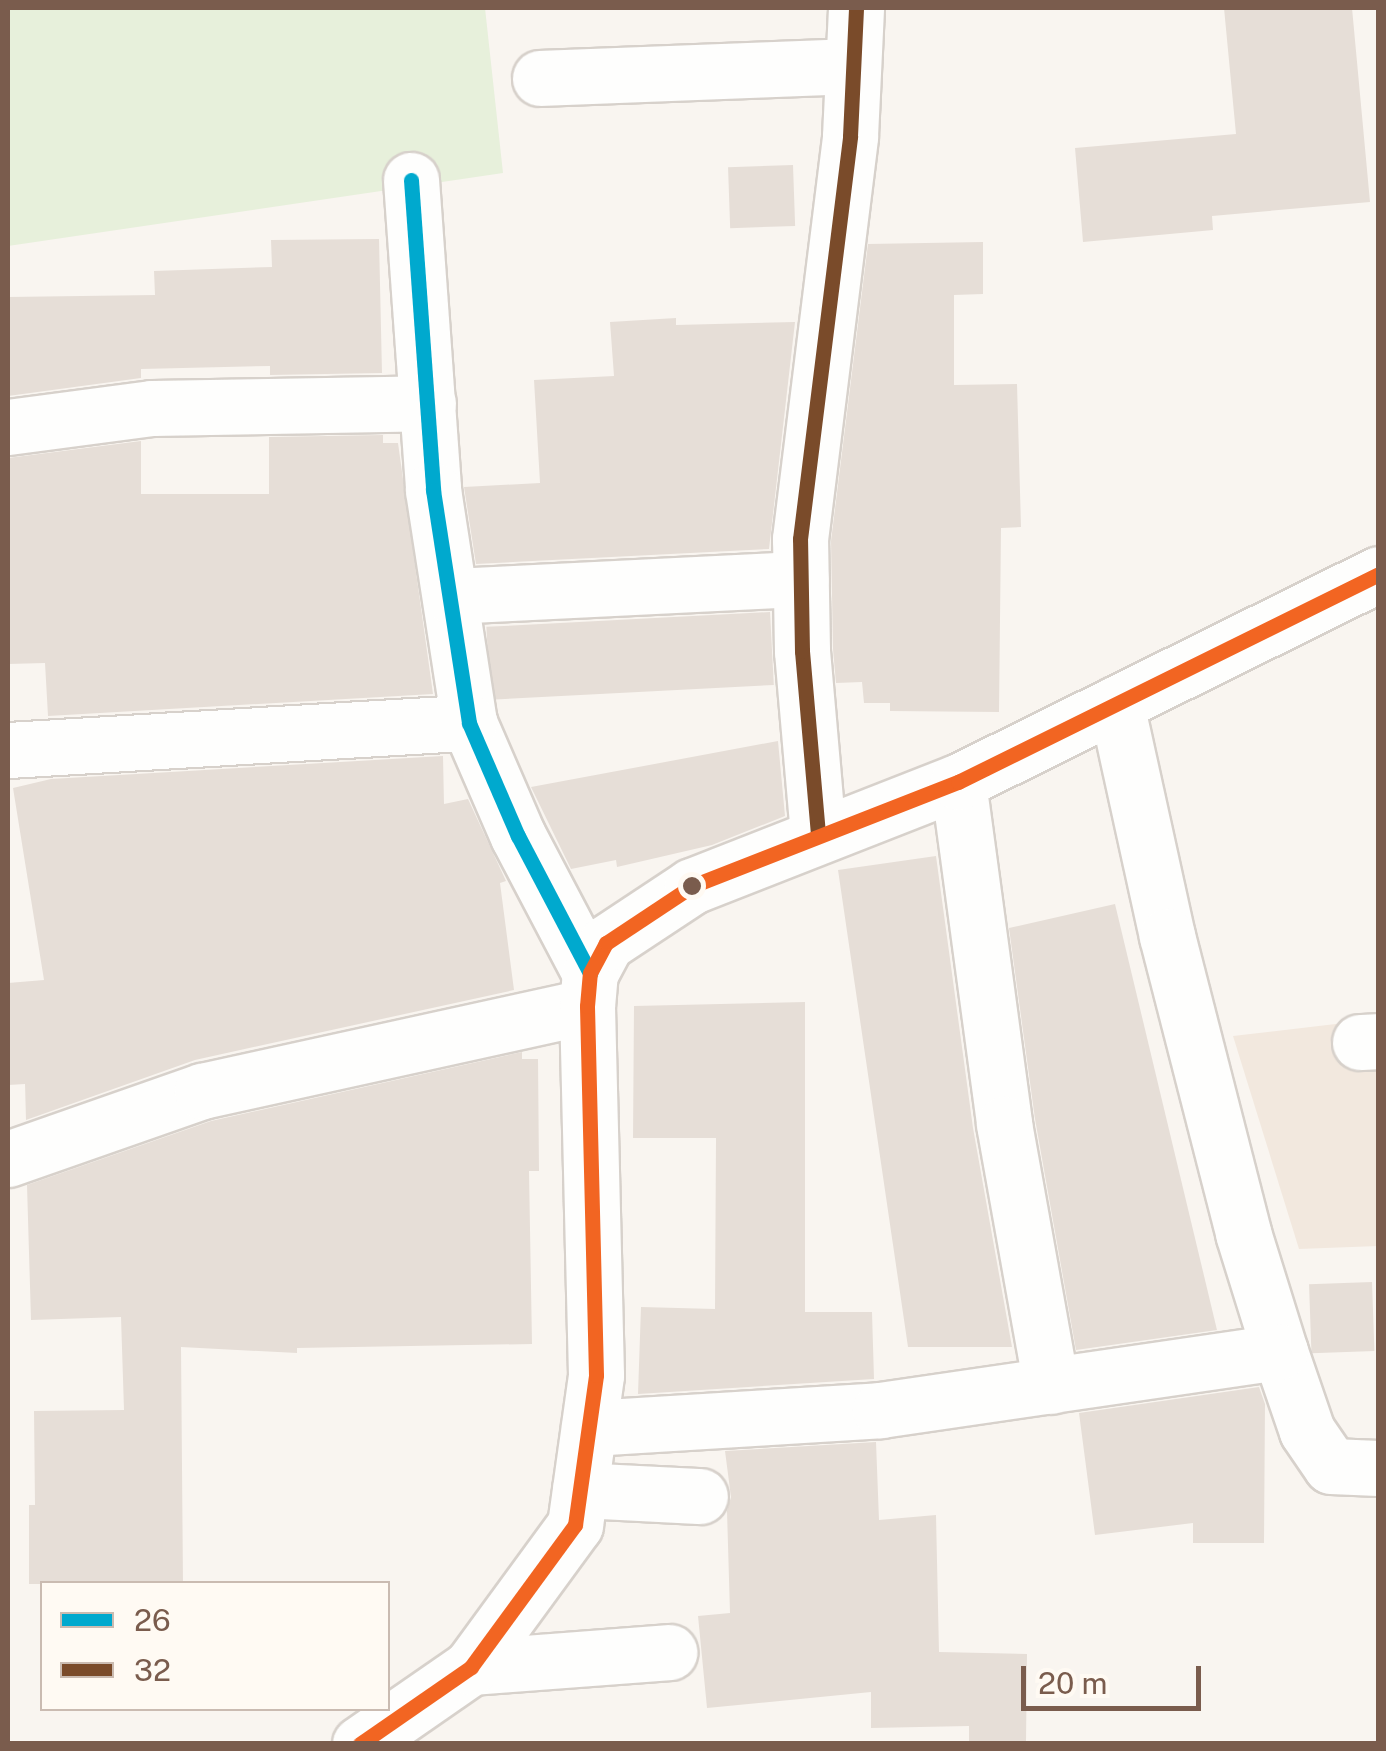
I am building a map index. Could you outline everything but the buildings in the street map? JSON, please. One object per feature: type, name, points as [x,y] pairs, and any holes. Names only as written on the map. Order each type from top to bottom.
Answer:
[{"type":"street","points":[[818,834],[802,651],[800,539],[850,136],[856,8]]},
{"type":"street","points":[[540,78],[852,66]]},
{"type":"street","points":[[411,180],[432,490],[469,724],[588,990]]},
{"type":"street","points":[[8,427],[152,408],[428,403]]},
{"type":"street","points":[[360,1744],[471,1667],[575,1526],[596,1375],[588,990],[606,942],[692,886],[958,782],[1378,574]]},
{"type":"street","points":[[451,596],[801,579]]},
{"type":"street","points":[[1116,704],[1167,936],[1242,1234],[1307,1431],[1332,1466],[1378,1468]]},
{"type":"street","points":[[8,750],[469,724]]},
{"type":"street","points":[[958,782],[1004,1124],[1051,1386]]},
{"type":"street","points":[[8,1159],[202,1091],[588,990]]},
{"type":"street","points":[[589,1428],[880,1410],[1280,1352]]},
{"type":"street","points":[[580,1490],[700,1496]]},
{"type":"street","points":[[471,1667],[669,1652]]},
{"type":"shaded area","points":[[1378,1019],[1378,1246],[1299,1249],[1233,1036]]},
{"type":"green space","points":[[8,8],[485,8],[503,173],[8,246]]},
{"type":"transit line","name":"32","points":[[818,834],[802,651],[800,539],[850,136],[856,8]]},
{"type":"transit line","name":"26","points":[[411,180],[433,490],[469,723],[518,836],[590,973]]},
{"type":"transit line","points":[[360,1744],[471,1667],[575,1525],[596,1375],[587,1006],[590,973],[606,943],[692,886],[958,782],[1378,574]]}]
